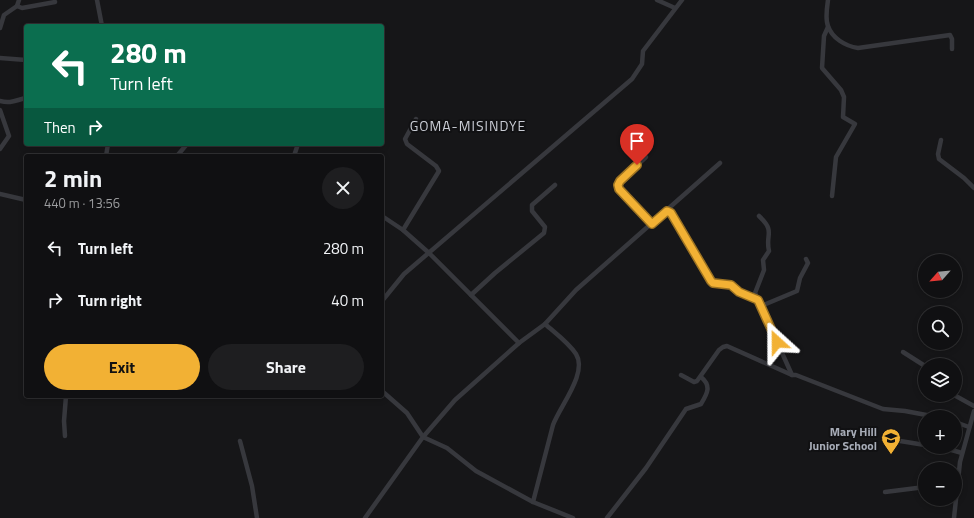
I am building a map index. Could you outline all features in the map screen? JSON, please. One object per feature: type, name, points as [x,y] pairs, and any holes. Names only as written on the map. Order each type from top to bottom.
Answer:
[{"type":"street","points":[[0,28],[1,15],[17,6],[19,0]]},
{"type":"street","points":[[97,0],[102,24]]},
{"type":"street","points":[[657,0],[675,8]]},
{"type":"street","points":[[384,299],[404,274],[632,79],[642,64],[643,51],[682,0]]},
{"type":"street","points":[[828,0],[828,27],[824,36],[822,68],[841,90],[844,98],[843,117],[855,124],[836,157],[832,196]]},
{"type":"street","points":[[17,6],[22,8],[55,2]]},
{"type":"street","points":[[828,27],[840,42],[853,47],[886,45],[950,35],[952,39],[952,49]]},
{"type":"street","points":[[0,58],[24,60]]},
{"type":"street","points":[[0,101],[7,103],[24,99]]},
{"type":"street","points":[[0,110],[9,136],[0,149]]},
{"type":"street","points":[[403,230],[439,171],[436,166],[407,144],[405,139],[416,119]]},
{"type":"street","points":[[941,140],[938,154],[939,159],[964,178],[974,188]]},
{"type":"street","points":[[179,154],[185,146]]},
{"type":"street","points":[[646,157],[620,181],[618,185],[623,194],[652,224]]},
{"type":"street","points":[[365,518],[423,438],[455,400],[519,343],[545,324],[576,290],[720,163]]},
{"type":"street","points":[[471,295],[499,269],[534,243],[544,233],[545,227],[532,211],[532,205],[555,185]]},
{"type":"street","points":[[0,194],[24,200]]},
{"type":"street","points":[[667,211],[671,213],[676,220],[713,283],[731,285],[739,292],[758,300]]},
{"type":"street","points":[[759,216],[768,226],[770,236],[768,245],[769,251],[763,260],[764,270],[755,290],[758,300],[792,375]]},
{"type":"street","points":[[384,217],[403,230],[429,253],[519,343]]},
{"type":"street","points":[[761,306],[798,289],[800,278],[808,263],[806,259]]},
{"type":"street","points":[[533,502],[553,425],[558,412],[573,385],[578,366],[578,360],[575,353],[545,324]]},
{"type":"street","points":[[681,375],[694,382],[697,381],[719,350],[725,346],[792,375],[796,375],[883,409],[904,410],[918,413]]},
{"type":"street","points":[[903,352],[918,362]]},
{"type":"street","points":[[607,518],[646,468],[686,409],[701,404],[708,390],[706,382],[701,376]]},
{"type":"street","points":[[384,393],[407,413],[423,438],[447,448],[476,471],[533,502],[573,518]]},
{"type":"street","points":[[65,436],[66,398]]},
{"type":"street","points":[[962,399],[974,406]]},
{"type":"street","points":[[962,453],[974,411]]},
{"type":"street","points":[[962,424],[969,427]]},
{"type":"street","points":[[900,441],[918,444]]},
{"type":"street","points":[[240,442],[252,486],[257,518]]},
{"type":"street","points":[[885,492],[918,488]]},
{"type":"street","points":[[954,518],[955,506]]},
{"type":"place","name":"Mary Hill Junior School","points":[[891,455]]},
{"type":"district","name":"GOMA-MISINDYE","points":[[468,125]]},
{"type":"route","points":[[637,165],[620,181],[618,185],[619,189],[652,224],[667,211],[671,213],[711,281],[713,283],[731,285],[739,292],[758,300],[777,342]]}]
